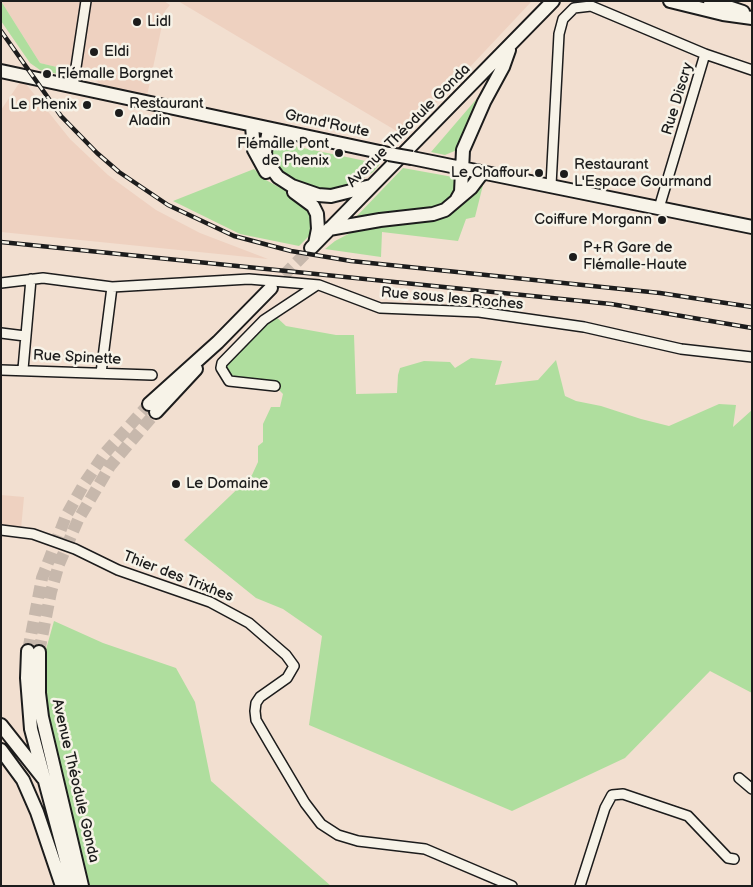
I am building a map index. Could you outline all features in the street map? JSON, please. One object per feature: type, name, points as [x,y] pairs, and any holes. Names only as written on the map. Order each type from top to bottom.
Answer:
[{"type":"main road","name":"Avenue Théodule Gonda","points":[[528,26],[541,1]]},
{"type":"main road","name":"Avenue Théodule Gonda","points":[[252,126],[254,150],[260,165],[267,174],[305,198],[313,206],[317,214],[318,229],[313,246],[510,48],[528,26],[553,1]]},
{"type":"main road","points":[[670,1],[723,14],[752,17]]},
{"type":"main road","points":[[710,1],[752,17]]},
{"type":"main road","points":[[456,202],[461,192],[463,150],[484,102],[503,67],[510,48]]},
{"type":"main road","name":"Grand'Route","points":[[1,71],[252,126],[752,227]]},
{"type":"main road","points":[[269,129],[265,152],[266,161],[278,177],[292,186],[318,195],[331,196],[374,186]]},
{"type":"main road","points":[[329,230],[380,220],[433,214],[445,210],[478,181],[484,172]]},
{"type":"main road","points":[[153,408],[271,288]]},
{"type":"main road","name":"Avenue Théodule Gonda","points":[[73,886],[31,729],[27,678],[33,652],[42,717],[82,886]]},
{"type":"main road","points":[[1,725],[34,770],[45,780]]},
{"type":"main road","points":[[1,750],[23,780],[59,872],[62,886]]},
{"type":"main road","points":[[59,872],[64,848]]},
{"type":"street","points":[[73,86],[86,1]]},
{"type":"street","points":[[551,185],[557,49],[560,28],[566,14],[578,6],[590,6],[705,54],[752,70]]},
{"type":"street","name":"Rue Discry","points":[[659,208],[705,54]]},
{"type":"street","name":"Rue sous les Roches","points":[[1,283],[31,279],[112,287],[249,278],[317,285],[380,308],[479,312],[584,327],[681,348],[752,358]]},
{"type":"street","points":[[22,370],[31,279]]},
{"type":"street","points":[[275,386],[229,381],[221,368],[227,357],[268,316],[317,285]]},
{"type":"street","points":[[101,373],[112,287]]},
{"type":"street","points":[[1,333],[25,336]]},
{"type":"street","name":"Rue Spinette","points":[[1,370],[152,375]]},
{"type":"street","name":"Thier des Trixhes","points":[[1,530],[32,534],[75,549],[118,570],[219,606],[249,623],[286,655],[294,666],[287,678],[260,697],[254,711],[260,727],[274,751],[310,811],[321,824],[338,835],[358,841],[425,848],[512,886]]},
{"type":"street","points":[[739,778],[752,789]]},
{"type":"street","points":[[580,886],[605,808],[612,795],[623,794],[688,816],[728,858],[734,859]]},
{"type":"shaded area","points":[[1,1],[164,1],[170,5],[165,11],[147,96],[100,84],[91,76],[40,63]]},
{"type":"shaded area","points":[[178,1],[532,1],[405,136]]},
{"type":"shaded area","points":[[22,79],[70,139],[108,175],[156,210],[200,233],[268,259],[1,232],[1,110]]},
{"type":"shaded area","points":[[1,495],[24,497],[21,529],[1,528]]},
{"type":"green space","points":[[1,1],[40,63],[69,70],[67,76],[40,70],[30,63],[1,21]]},
{"type":"green space","points":[[486,88],[457,150],[445,155],[431,152]]},
{"type":"green space","points":[[281,142],[380,164],[373,172],[354,184],[334,189],[316,189],[278,173],[271,164],[271,148]]},
{"type":"green space","points":[[403,168],[453,177],[456,185],[451,198],[440,206],[353,220]]},
{"type":"green space","points":[[254,169],[266,180],[302,200],[313,216],[311,234],[299,246],[240,234],[173,201]]},
{"type":"green space","points":[[484,181],[475,217],[466,219],[458,241],[382,232],[381,257],[325,249],[335,241],[354,231],[439,217]]},
{"type":"green space","points":[[272,313],[286,326],[336,335],[354,335],[356,394],[397,393],[400,368],[424,361],[450,362],[455,368],[471,358],[502,361],[495,385],[538,380],[556,360],[565,396],[576,401],[601,406],[641,419],[669,426],[719,404],[736,405],[733,427],[752,410],[752,693],[710,671],[625,758],[512,811],[309,725],[322,636],[283,609],[256,598],[184,540],[252,475],[258,462],[258,446],[263,442],[263,424],[271,407],[280,407],[283,394],[275,386],[229,381],[221,368]]},
{"type":"green space","points":[[54,621],[103,643],[176,668],[195,702],[211,781],[331,886],[87,886],[44,704],[43,660]]},
{"type":"tunnel","points":[[271,288],[311,248]]},
{"type":"tunnel","points":[[28,651],[42,578],[66,516],[84,484],[105,453],[149,404]]},
{"type":"tunnel","points":[[39,652],[51,592],[59,564],[78,520],[110,466],[156,412]]},
{"type":"railway","points":[[1,31],[61,116],[97,153],[119,172],[168,205],[234,236],[291,251],[351,261],[660,293],[752,307]]},
{"type":"railway","points":[[1,242],[611,304],[752,328]]},
{"type":"place","name":"Lidl","points":[[137,22]]},
{"type":"place","name":"Eldi","points":[[94,52]]},
{"type":"place","name":"Flémalle Borgnet","points":[[47,74]]},
{"type":"place","name":"Le Phenix","points":[[87,105]]},
{"type":"place","name":"Restaurant Aladin","points":[[119,113]]},
{"type":"place","name":"Flémalle Pont de Phenix","points":[[339,153]]},
{"type":"place","name":"Le Chaffour","points":[[539,173]]},
{"type":"place","name":"Restaurant L'Espace Gourmand","points":[[564,174]]},
{"type":"place","name":"Coiffure Morgann","points":[[662,220]]},
{"type":"place","name":"P+R Gare de Flémalle-Haute","points":[[573,257]]},
{"type":"place","name":"Le Domaine","points":[[176,484]]}]
